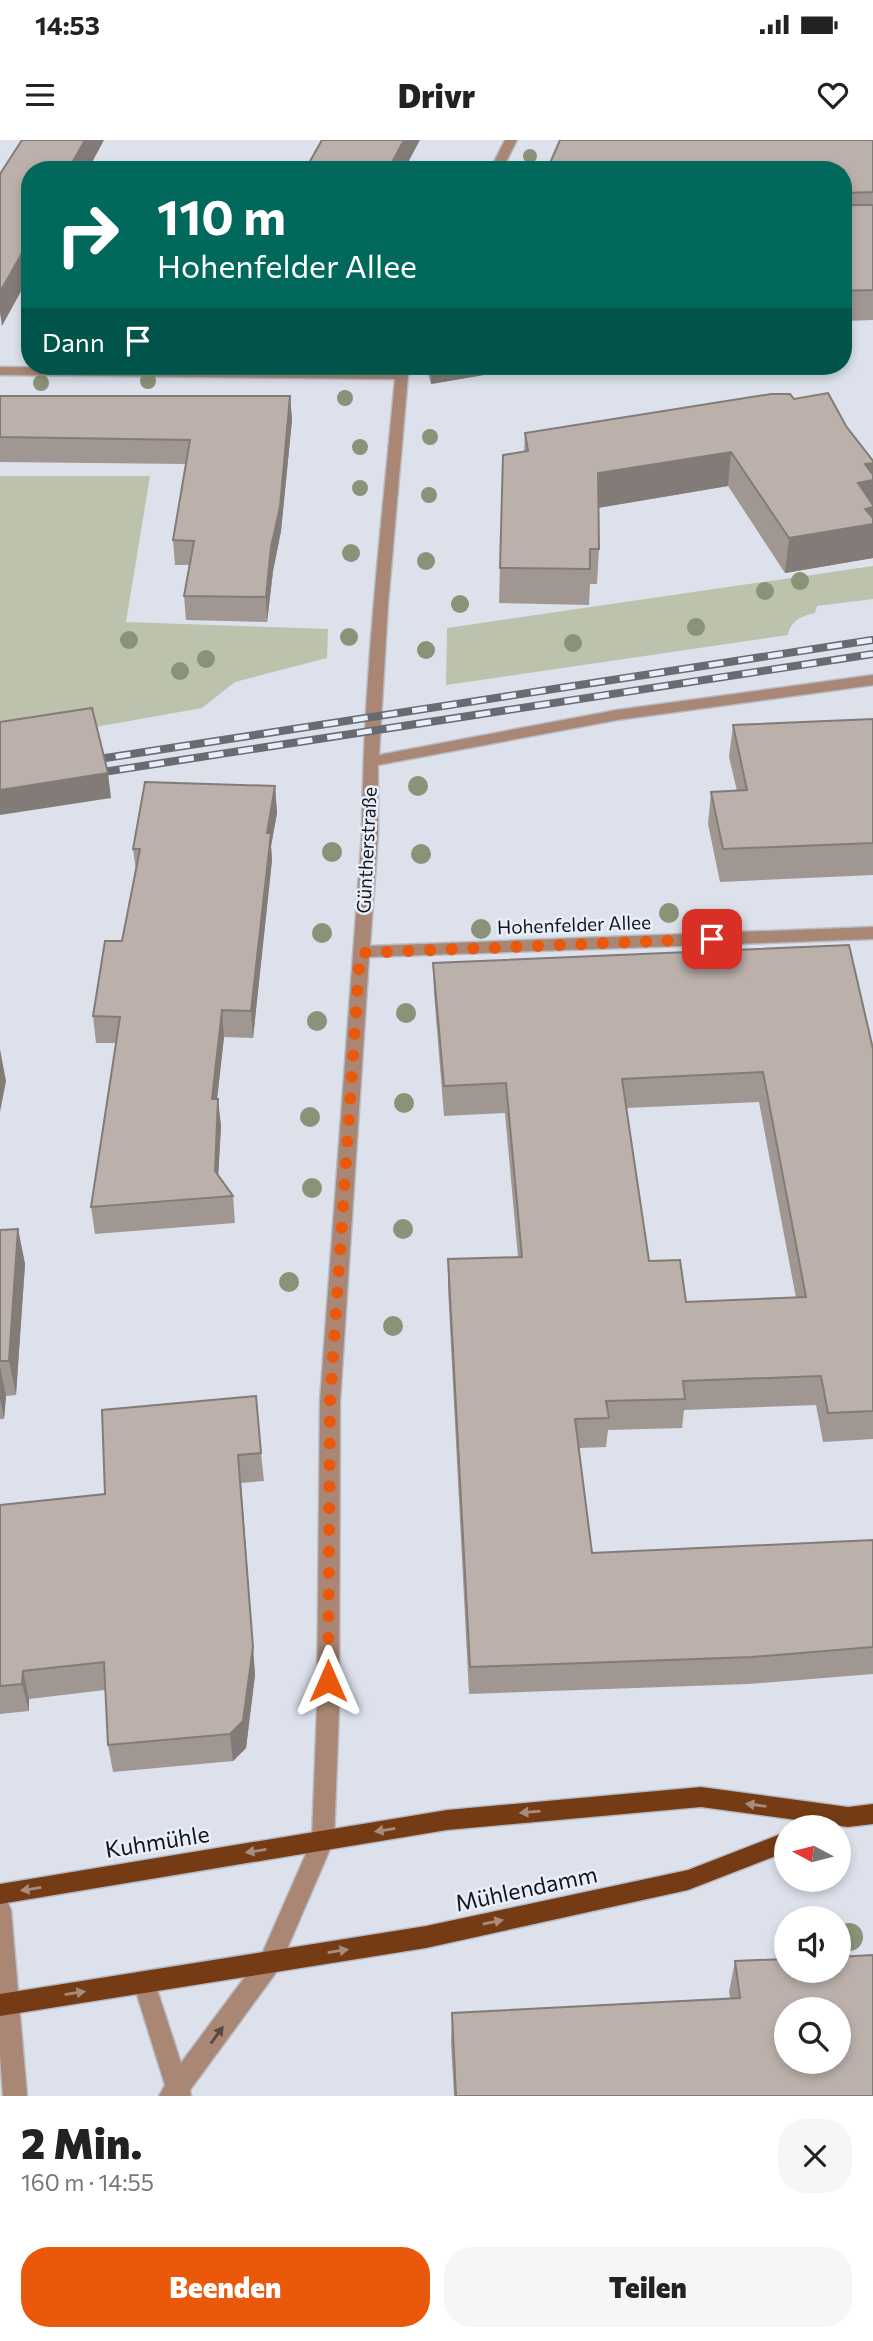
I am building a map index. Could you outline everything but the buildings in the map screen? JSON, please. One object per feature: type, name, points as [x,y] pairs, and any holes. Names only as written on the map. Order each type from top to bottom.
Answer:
[{"type":"main road","points":[[323,1840],[447,1820],[701,1797],[833,1815]]},
{"type":"main road","points":[[851,1817],[873,1814]]},
{"type":"main road","name":"Kuhmühle","points":[[0,1894],[323,1840]]},
{"type":"main road","name":"Mühlendamm","points":[[270,1962],[426,1937],[688,1880],[774,1847]]},
{"type":"main road","points":[[4,2004],[270,1962]]},
{"type":"street","points":[[500,161],[511,140]]},
{"type":"street","points":[[0,371],[21,371]]},
{"type":"street","name":"Güntherstraße","points":[[323,1840],[328,1709],[330,1401],[370,833],[369,762],[404,375]]},
{"type":"street","points":[[369,762],[617,715],[873,680]]},
{"type":"street","name":"Hohenfelder Allee","points":[[360,953],[873,933]]},
{"type":"street","points":[[176,2094],[270,1962],[323,1840]]},
{"type":"street","points":[[0,1910],[4,2004],[15,2096]]},
{"type":"street","points":[[144,1982],[176,2094]]},
{"type":"green space","points":[[0,476],[150,476],[126,622],[328,629],[327,658],[235,682],[202,708],[0,744]]},
{"type":"green space","points":[[873,566],[873,599],[817,606],[815,613],[794,622],[788,635],[446,685],[447,628]]},
{"type":"railway","points":[[86,761],[872,640]]},
{"type":"railway","points":[[861,642],[873,640]]},
{"type":"railway","points":[[90,774],[873,654]]},
{"type":"route","points":[[328,1681],[330,1401],[360,953],[712,939]]}]
